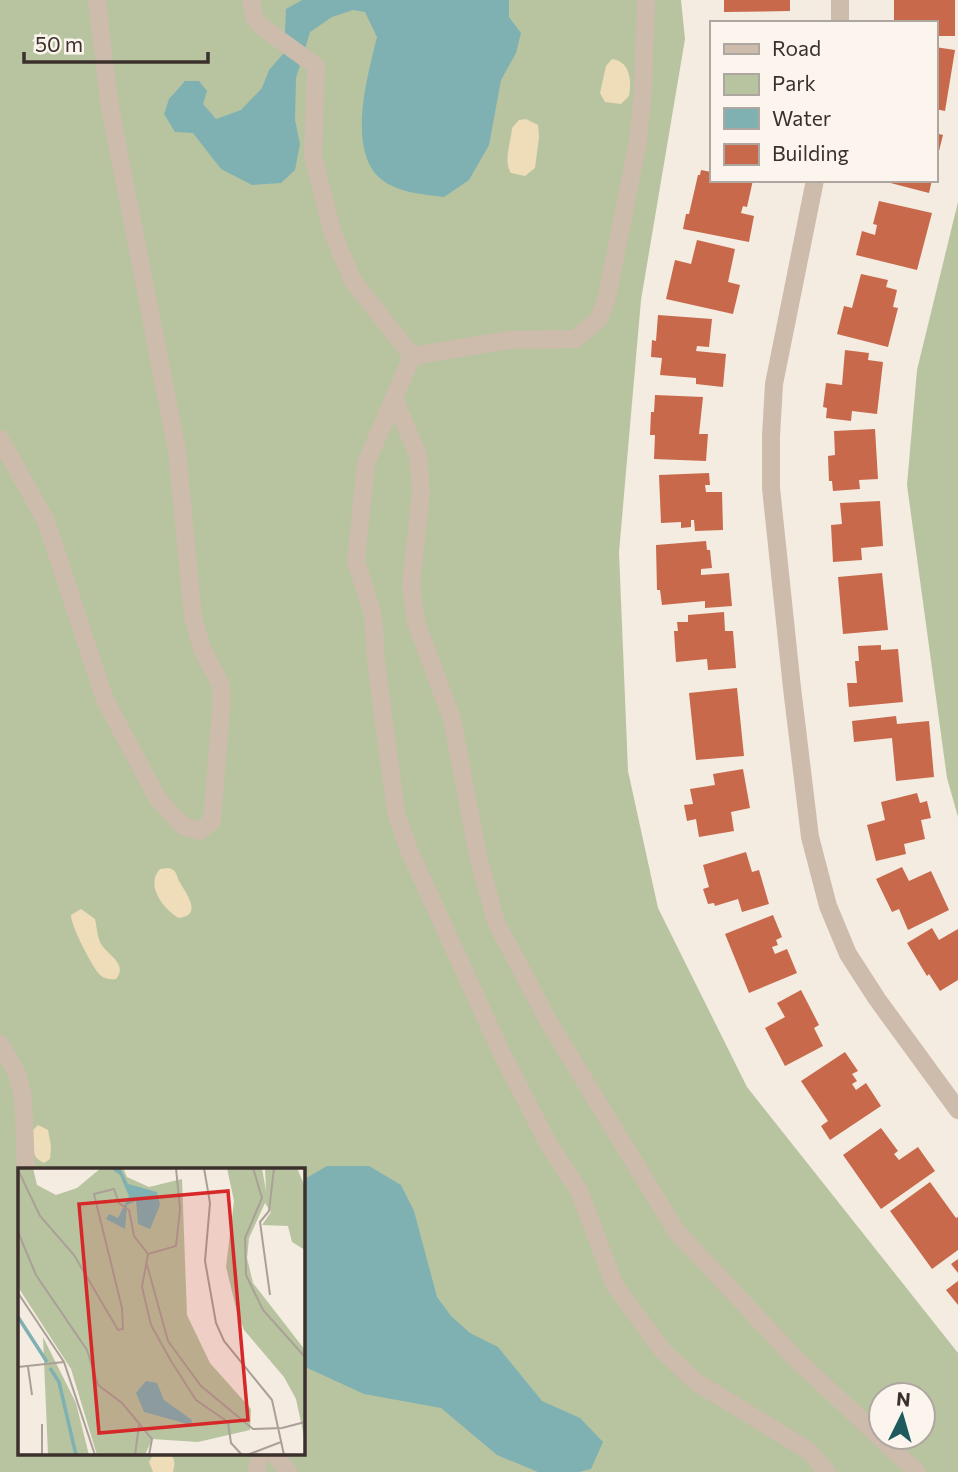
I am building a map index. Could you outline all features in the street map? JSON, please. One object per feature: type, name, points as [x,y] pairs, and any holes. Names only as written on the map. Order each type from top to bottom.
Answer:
[{"type":"street","points":[[0,439],[46,521],[105,700],[158,799],[183,826],[200,831],[212,821],[221,685],[202,649],[193,617],[177,452],[109,102],[97,0]]},
{"type":"street","points":[[251,0],[254,17],[262,27],[316,66],[313,156],[333,234],[353,281],[412,356]]},
{"type":"street","points":[[412,356],[509,340],[575,339],[599,319],[607,297],[638,141],[643,90],[646,0]]},
{"type":"street","points":[[840,0],[840,21]]},
{"type":"street","points":[[815,182],[774,384],[771,436],[771,488],[810,837],[828,906],[848,954],[877,999],[958,1110]]},
{"type":"street","points":[[412,356],[366,463],[356,561],[373,615],[376,662],[396,813],[409,850],[501,1052],[549,1145],[579,1191],[615,1286],[663,1351],[696,1382],[809,1451],[827,1472]]},
{"type":"street","points":[[394,398],[418,454],[421,492],[411,585],[416,622],[452,719],[478,856],[496,922],[551,1024],[676,1231],[795,1358],[917,1472]]},
{"type":"street","points":[[0,1044],[16,1071],[23,1095],[26,1168]]},
{"type":"street","points":[[256,1472],[261,1454]]},
{"type":"street","points":[[276,1454],[288,1472]]},
{"type":"green space","points":[[0,0],[681,0],[685,39],[641,300],[619,552],[628,771],[658,908],[747,1087],[958,1353],[958,1472],[0,1472]]},
{"type":"green space","points":[[958,202],[958,817],[947,778],[907,485],[917,370]]},
{"type":"sand","points":[[612,59],[623,64],[630,78],[629,96],[621,104],[605,102],[600,93],[606,66]]},
{"type":"sand","points":[[526,119],[538,125],[539,137],[535,168],[525,176],[511,173],[508,158],[512,128],[519,120]]},
{"type":"sand","points":[[169,868],[176,873],[191,902],[190,912],[179,918],[162,903],[155,889],[154,882],[160,869]]},
{"type":"sand","points":[[81,909],[95,919],[100,942],[120,968],[116,979],[100,975],[82,946],[71,915]]},
{"type":"sand","points":[[38,1125],[48,1130],[51,1146],[50,1159],[44,1163],[36,1157],[33,1150],[32,1131]]},
{"type":"sand","points":[[153,1454],[166,1454],[173,1458],[173,1472],[153,1472],[149,1462]]},
{"type":"water","points":[[302,0],[509,0],[509,17],[521,33],[516,53],[501,80],[489,145],[469,180],[444,197],[428,195],[388,184],[370,166],[364,150],[362,111],[377,37],[365,12],[353,10],[332,17],[310,32],[296,78],[295,120],[300,144],[295,170],[281,183],[252,185],[221,169],[193,133],[175,132],[164,114],[169,99],[185,81],[199,81],[207,91],[203,104],[216,119],[241,110],[262,88],[269,70],[284,53],[286,9]]},
{"type":"water","points":[[327,1166],[369,1166],[401,1185],[414,1211],[437,1297],[451,1316],[470,1333],[498,1347],[542,1401],[580,1418],[603,1442],[591,1469],[579,1472],[538,1472],[497,1455],[441,1408],[364,1394],[304,1366],[304,1179]]},
{"type":"building","points":[[724,0],[790,0],[790,11],[724,12]]},
{"type":"building","points":[[894,0],[955,0],[955,36],[937,36],[937,21],[894,21]]},
{"type":"building","points":[[937,47],[955,50],[945,111],[937,109]]},
{"type":"building","points":[[937,134],[943,135],[937,159]]},
{"type":"building","points":[[701,170],[710,172],[710,182],[753,182],[747,207],[743,206],[741,213],[754,216],[749,242],[683,229]]},
{"type":"building","points":[[887,182],[932,182],[929,193]]},
{"type":"building","points":[[879,201],[932,213],[917,270],[856,255],[862,231],[875,235],[877,225],[873,224]]},
{"type":"building","points":[[697,240],[735,249],[728,282],[740,285],[733,314],[666,299],[675,260],[691,264]]},
{"type":"building","points":[[861,274],[888,280],[886,287],[897,290],[893,307],[898,308],[888,347],[837,334],[844,306],[852,308]]},
{"type":"building","points":[[658,315],[712,319],[709,347],[697,346],[696,351],[726,354],[723,387],[696,384],[696,378],[660,375],[662,358],[651,357],[652,340],[656,341]]},
{"type":"building","points":[[845,350],[869,353],[868,360],[883,362],[877,414],[852,411],[851,421],[826,418],[827,408],[823,407],[826,383],[842,385]]},
{"type":"building","points":[[655,395],[703,397],[699,434],[708,434],[706,461],[654,459],[655,435],[650,435]]},
{"type":"building","points":[[875,429],[878,479],[859,480],[860,489],[833,491],[832,481],[829,481],[828,456],[835,455],[834,431]]},
{"type":"building","points":[[709,473],[710,485],[705,485],[706,492],[722,492],[723,530],[695,531],[694,520],[691,520],[691,527],[681,528],[681,522],[661,523],[659,475]]},
{"type":"building","points":[[880,501],[883,546],[861,548],[862,560],[833,562],[831,525],[842,524],[840,503]]},
{"type":"building","points":[[706,541],[712,568],[701,569],[701,575],[729,573],[732,606],[705,608],[705,601],[662,605],[660,590],[657,590],[656,545]]},
{"type":"building","points":[[882,573],[888,630],[843,634],[838,577]]},
{"type":"building","points":[[724,612],[725,631],[733,631],[736,668],[708,670],[707,659],[676,662],[674,631],[678,631],[677,622],[688,622],[688,615]]},
{"type":"building","points":[[881,645],[881,650],[898,649],[903,702],[849,707],[847,683],[857,683],[855,661],[859,661],[858,646]]},
{"type":"building","points":[[737,688],[744,756],[696,760],[689,693]]},
{"type":"building","points":[[896,716],[897,724],[929,721],[934,777],[896,781],[892,738],[854,742],[852,721]]},
{"type":"building","points":[[743,769],[750,808],[731,812],[734,831],[699,837],[696,819],[687,821],[684,805],[693,804],[690,789],[715,785],[713,774]]},
{"type":"building","points":[[917,793],[920,803],[927,801],[931,818],[921,820],[925,839],[904,844],[906,854],[876,861],[867,825],[885,820],[881,802]]},
{"type":"building","points":[[746,852],[752,872],[759,870],[769,904],[742,912],[738,899],[715,906],[714,903],[708,904],[703,889],[709,887],[703,865]]},
{"type":"building","points":[[902,867],[909,881],[931,871],[949,910],[908,930],[899,909],[892,912],[876,879]]},
{"type":"building","points":[[773,915],[782,937],[776,940],[778,945],[772,947],[775,954],[787,949],[797,973],[749,993],[725,934]]},
{"type":"building","points":[[932,928],[939,940],[958,929],[958,980],[940,991],[929,974],[927,976],[907,943]]},
{"type":"building","points":[[801,990],[819,1025],[814,1028],[823,1046],[785,1066],[765,1028],[785,1017],[777,1003]]},
{"type":"building","points":[[845,1052],[858,1071],[852,1074],[857,1081],[852,1084],[856,1090],[866,1083],[881,1106],[830,1140],[821,1126],[828,1121],[801,1081]]},
{"type":"building","points":[[881,1128],[898,1151],[894,1154],[899,1160],[918,1147],[935,1171],[881,1209],[843,1155]]},
{"type":"building","points":[[930,1182],[956,1218],[958,1217],[958,1250],[932,1269],[890,1211]]},
{"type":"building","points":[[958,1259],[958,1273],[951,1264]]},
{"type":"building","points":[[958,1281],[958,1305],[946,1290]]}]
